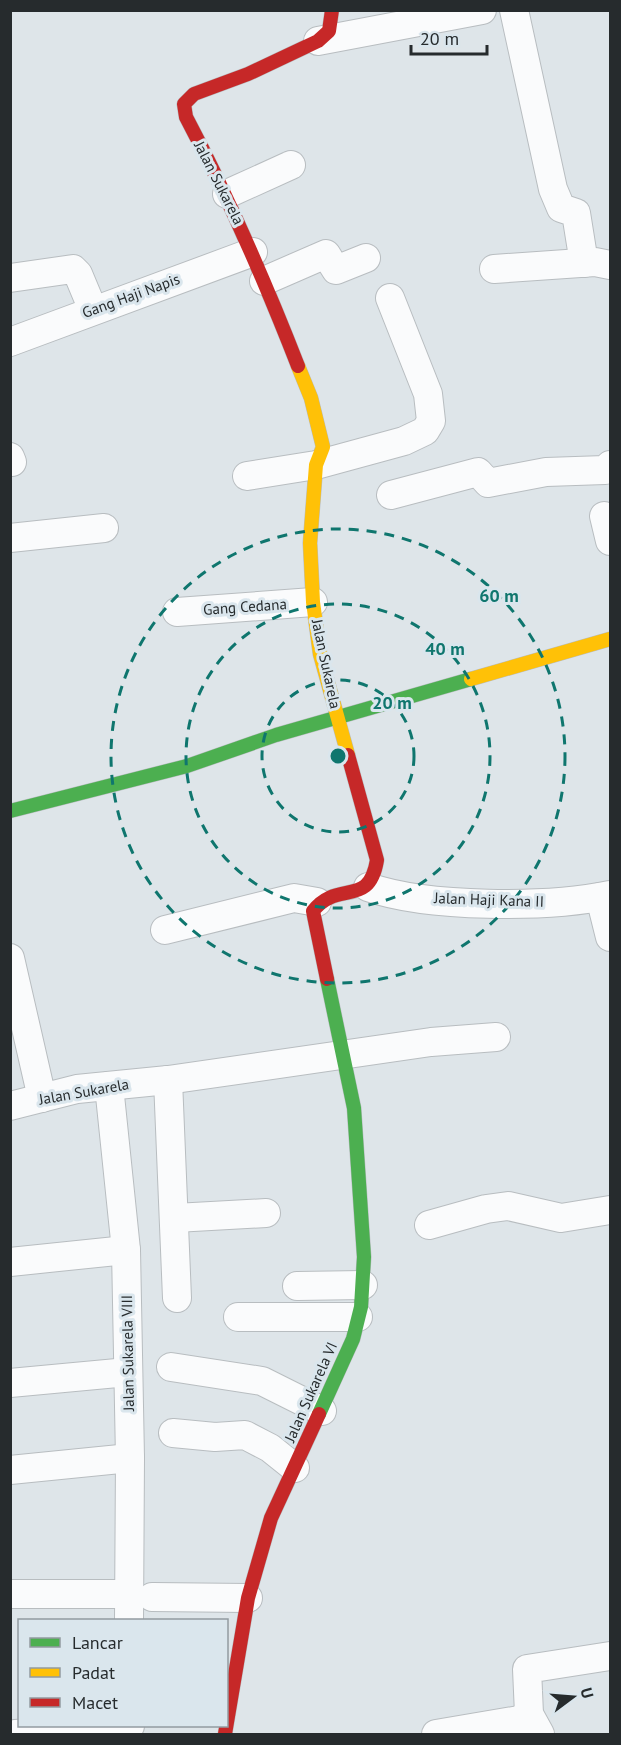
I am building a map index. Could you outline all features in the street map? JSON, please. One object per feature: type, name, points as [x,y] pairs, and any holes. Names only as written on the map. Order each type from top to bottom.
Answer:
[{"type":"street","points":[[318,41],[329,31],[332,10]]},
{"type":"street","points":[[318,41],[482,10]]},
{"type":"street","points":[[494,269],[597,264],[576,213],[561,208],[553,189],[514,10]]},
{"type":"street","name":"Jalan Sukarela","points":[[318,41],[248,74],[188,98],[184,104],[186,117],[227,194],[253,252],[310,398],[322,447],[316,465],[310,543],[313,602],[320,654],[377,860],[374,880],[368,887]]},
{"type":"street","points":[[227,194],[291,165]]},
{"type":"street","name":"Gang Haji Napis","points":[[10,342],[253,252]]},
{"type":"street","points":[[264,281],[326,254],[336,270],[366,258]]},
{"type":"street","points":[[10,278],[73,269],[78,274],[93,310]]},
{"type":"street","points":[[247,476],[316,465],[404,441],[425,431],[431,421],[428,394],[390,298]]},
{"type":"street","points":[[391,495],[478,472],[488,483],[546,472],[609,468]]},
{"type":"street","points":[[10,538],[104,528]]},
{"type":"street","name":"Gang Cedana","points":[[177,612],[313,602]]},
{"type":"street","points":[[10,811],[187,766],[276,735],[610,639]]},
{"type":"street","points":[[165,930],[294,898],[317,902],[333,895],[368,887]]},
{"type":"street","name":"Jalan Haji Kana II","points":[[368,887],[392,895],[461,902],[549,902],[605,896]]},
{"type":"street","points":[[605,896],[610,937]]},
{"type":"street","points":[[317,902],[313,920],[341,1054]]},
{"type":"street","points":[[10,958],[42,1098]]},
{"type":"street","name":"Jalan Sukarela","points":[[10,1106],[109,1086],[168,1080],[431,1042],[496,1037]]},
{"type":"street","name":"Jalan Sukarela VI","points":[[228,1716],[248,1598],[271,1518],[322,1411],[353,1339],[358,1317],[364,1257],[354,1108],[341,1054]]},
{"type":"street","points":[[168,1080],[177,1298]]},
{"type":"street","name":"Jalan Sukarela VIII","points":[[109,1086],[126,1250],[130,1458],[137,1604]]},
{"type":"street","points":[[429,1225],[486,1209],[508,1206],[561,1218],[610,1210]]},
{"type":"street","points":[[175,1218],[266,1214]]},
{"type":"street","points":[[10,1262],[126,1250]]},
{"type":"street","points":[[297,1286],[363,1285]]},
{"type":"street","points":[[238,1317],[358,1317]]},
{"type":"street","points":[[171,1367],[262,1381],[322,1411]]},
{"type":"street","points":[[10,1383],[128,1372]]},
{"type":"street","points":[[173,1433],[215,1437],[245,1435],[270,1448],[295,1468]]},
{"type":"street","points":[[10,1470],[130,1458]]},
{"type":"street","points":[[10,1594],[137,1604],[248,1598]]},
{"type":"street","points":[[436,1734],[507,1722],[535,1724],[527,1669],[610,1656]]},
{"type":"street","points":[[15,1734],[116,1727]]},
{"type":"traffic: fast","points":[[10,811],[187,766],[276,735],[471,679]]},
{"type":"traffic: fast","points":[[319,1414],[353,1339],[361,1307],[364,1257],[354,1108],[327,979]]},
{"type":"traffic: slow","points":[[298,366],[311,398],[323,447],[316,465],[310,543],[313,602],[320,654],[348,755]]},
{"type":"traffic: slow","points":[[471,679],[610,639]]},
{"type":"traffic: jam","points":[[298,366],[246,240],[186,117],[184,104],[194,94],[248,74],[318,41],[329,31],[332,10]]},
{"type":"traffic: jam","points":[[327,979],[313,911],[332,896],[360,889],[367,884],[373,875],[377,860],[348,755]]},
{"type":"traffic: jam","points":[[228,1716],[248,1598],[271,1518],[319,1414]]},
{"type":"traffic: jam","points":[[225,1734],[226,1727]]}]
